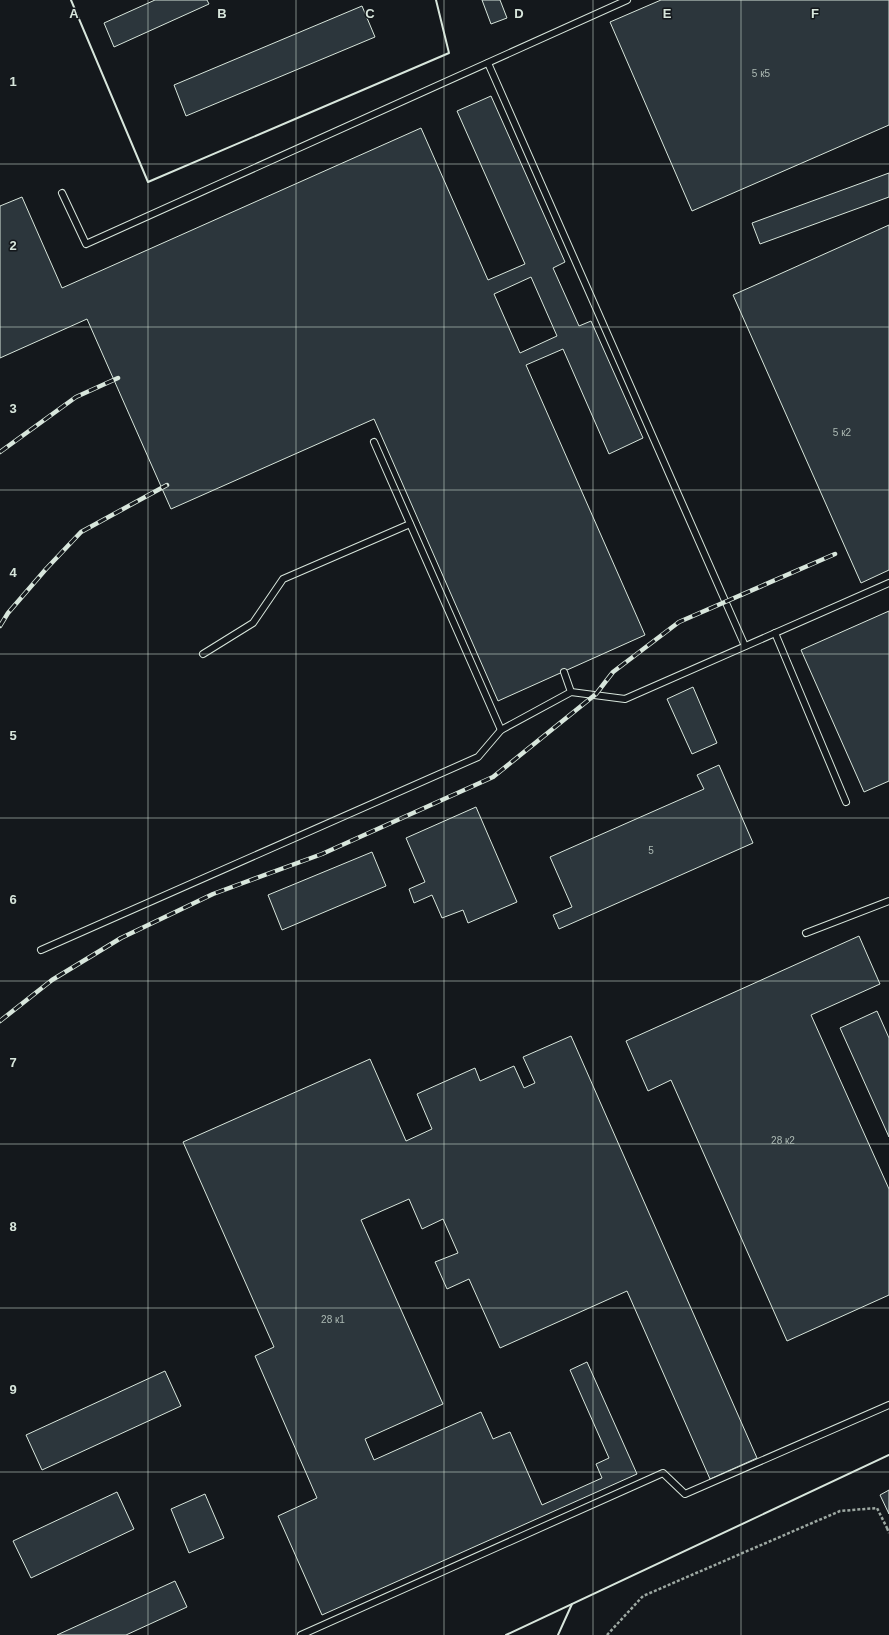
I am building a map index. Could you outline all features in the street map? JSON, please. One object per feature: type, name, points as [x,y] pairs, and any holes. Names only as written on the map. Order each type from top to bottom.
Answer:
[{"type":"lane","points":[[62,193],[86,244],[627,0]]},
{"type":"lane","points":[[488,63],[745,646]]},
{"type":"lane","points":[[374,442],[501,730]]},
{"type":"lane","points":[[203,654],[253,623],[283,579],[410,524]]},
{"type":"lane","points":[[41,950],[478,757],[501,730],[572,692],[625,698],[889,583]]},
{"type":"lane","points":[[775,633],[846,802]]},
{"type":"lane","points":[[564,672],[572,692]]},
{"type":"lane","points":[[806,933],[889,901]]},
{"type":"lane","points":[[301,1635],[663,1473],[685,1494],[889,1405]]},
{"type":"path","points":[[607,1635],[643,1596],[840,1511],[877,1508],[888,1528],[889,1533]]},
{"type":"building","points":[[155,0],[207,0],[209,4],[114,47],[104,23]]},
{"type":"building","points":[[482,0],[500,0],[507,18],[491,24]]},
{"type":"building","points":[[661,0],[889,0],[889,125],[692,211],[610,22]]},
{"type":"building","points":[[362,6],[375,37],[186,116],[174,85]]},
{"type":"building","points":[[491,96],[565,262],[553,268],[579,326],[591,321],[643,438],[609,454],[563,349],[526,365],[645,635],[498,701],[374,419],[171,509],[87,319],[0,358],[0,206],[22,197],[62,288],[421,128],[488,280],[525,264],[457,111]],"holes":[[[531,277],[557,336],[520,353],[494,294]]]},
{"type":"building","points":[[889,173],[889,197],[760,244],[752,223]]},
{"type":"building","points":[[889,225],[889,570],[861,583],[733,295]]},
{"type":"building","points":[[889,611],[889,781],[864,792],[801,650]]},
{"type":"building","points":[[693,687],[717,743],[692,754],[667,699]]},
{"type":"building","points":[[719,765],[753,843],[559,929],[553,915],[572,907],[550,857],[704,789],[697,775]]},
{"type":"building","points":[[476,807],[517,902],[468,923],[463,910],[442,918],[432,895],[414,903],[409,889],[425,882],[406,838]]},
{"type":"building","points":[[372,852],[386,886],[282,930],[268,895]]},
{"type":"building","points":[[859,936],[880,984],[811,1015],[889,1189],[889,1295],[787,1341],[671,1080],[648,1091],[626,1041]]},
{"type":"building","points":[[877,1011],[889,1038],[889,1137],[840,1028]]},
{"type":"building","points":[[571,1036],[757,1458],[710,1479],[627,1291],[500,1348],[469,1279],[447,1289],[435,1262],[458,1253],[443,1219],[422,1229],[409,1199],[361,1220],[443,1404],[365,1439],[374,1460],[481,1412],[493,1439],[510,1432],[542,1505],[602,1478],[596,1464],[609,1458],[570,1370],[587,1362],[637,1474],[322,1615],[278,1516],[317,1498],[255,1356],[274,1347],[183,1142],[370,1059],[406,1141],[432,1129],[417,1094],[475,1068],[480,1081],[514,1066],[524,1088],[535,1083],[523,1057]]},
{"type":"building","points":[[165,1371],[181,1406],[42,1470],[26,1435]]},
{"type":"building","points":[[889,1490],[889,1514],[880,1495]]},
{"type":"building","points":[[117,1492],[134,1529],[31,1578],[13,1541]]},
{"type":"building","points":[[205,1494],[224,1538],[189,1553],[171,1509]]},
{"type":"building","points":[[175,1581],[187,1607],[126,1635],[57,1635]]},
{"type":"railway","points":[[0,452],[76,397],[118,378]]},
{"type":"railway","points":[[0,626],[8,613],[46,569],[81,532],[167,485]]},
{"type":"railway","points":[[0,1021],[52,980],[121,938],[213,894],[322,854],[493,777],[596,694],[613,672],[679,622],[835,554]]},
{"type":"wall","points":[[71,0],[148,182],[449,53],[436,0]]},
{"type":"wall","points":[[506,1635],[889,1455]]},
{"type":"wall","points":[[558,1635],[572,1604]]}]
